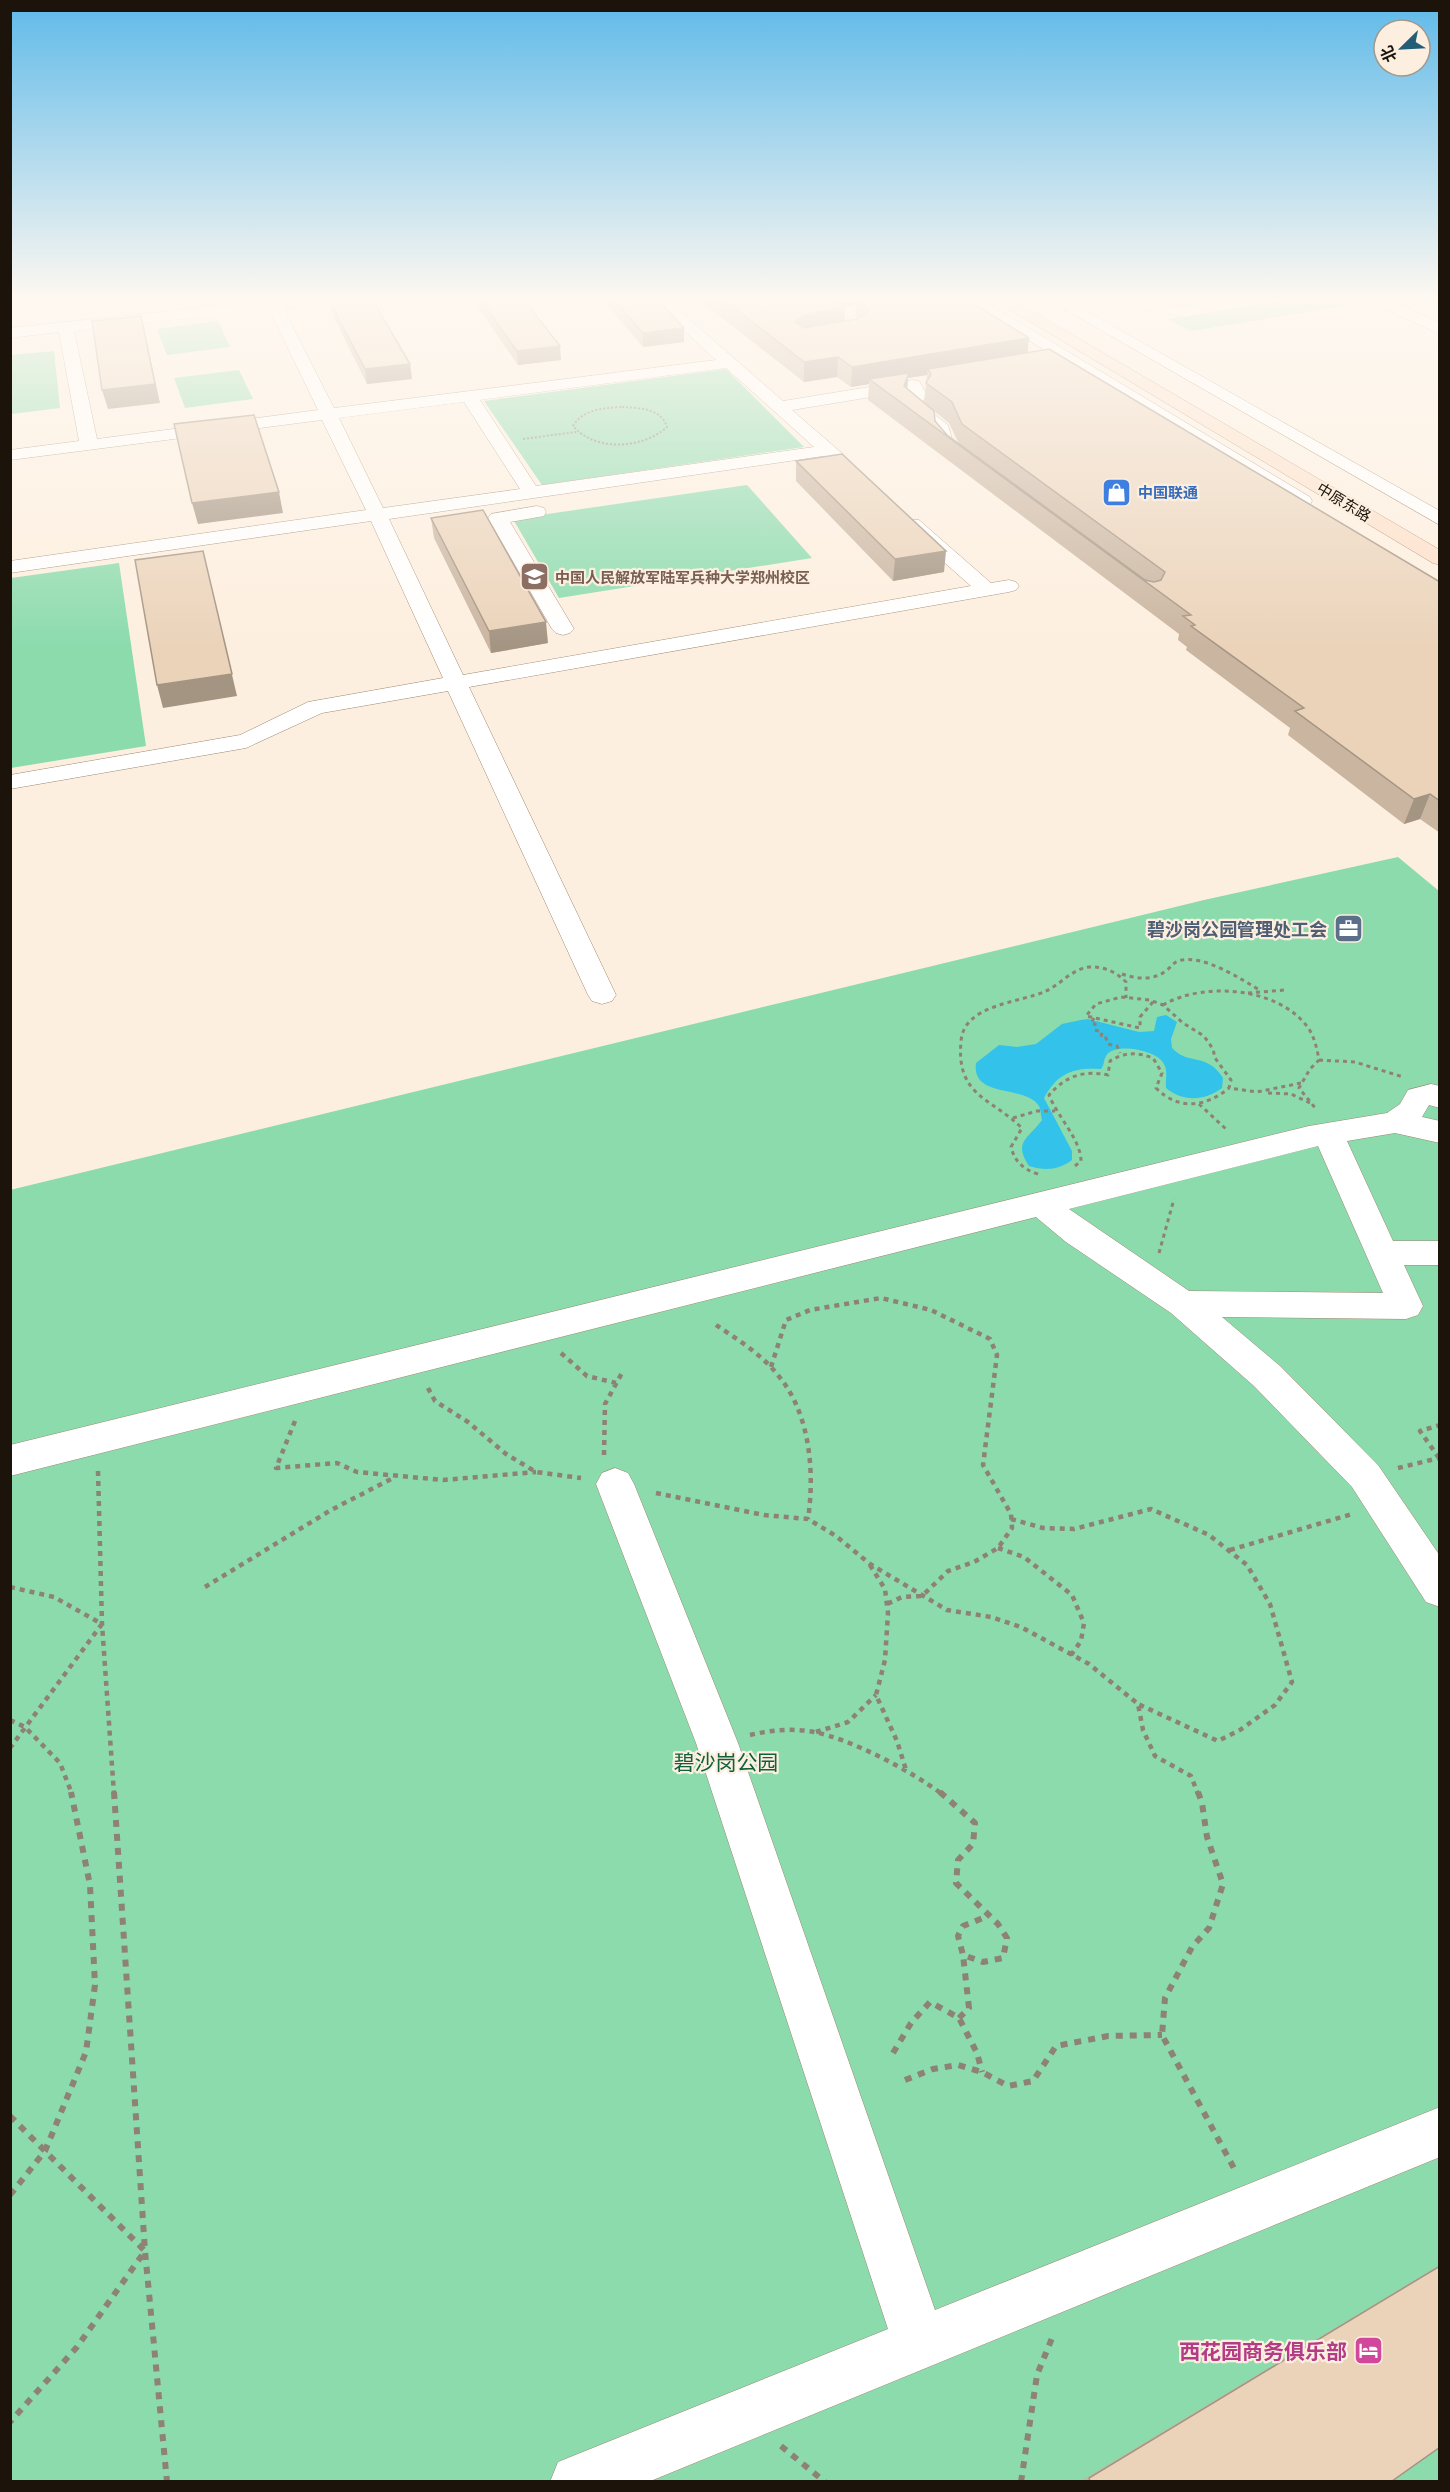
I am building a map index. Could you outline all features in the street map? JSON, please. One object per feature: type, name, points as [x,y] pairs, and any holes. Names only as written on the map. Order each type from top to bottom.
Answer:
[{"type":"main road","name":"中原东路","points":[[1197,415],[1440,559]]},
{"type":"main road","name":"中原东路","points":[[1225,415],[1440,540]]},
{"type":"street","points":[[83,415],[89,445]]},
{"type":"street","points":[[10,455],[319,415]]},
{"type":"street","points":[[330,415],[602,995]]},
{"type":"street","points":[[482,415],[531,492]]},
{"type":"street","points":[[787,415],[827,460],[851,470]]},
{"type":"street","points":[[925,415],[942,429],[944,441],[952,451],[980,472]]},
{"type":"street","points":[[1162,415],[1319,511]]},
{"type":"street","points":[[1258,415],[1440,519]]},
{"type":"street","points":[[10,567],[531,492],[827,460]]},
{"type":"street","points":[[556,509],[498,518],[563,628]]},
{"type":"street","points":[[898,512],[985,588]]},
{"type":"street","points":[[10,782],[246,741],[316,707],[985,588],[1009,586]]},
{"type":"street","points":[[1395,1122],[1411,1111],[1419,1097],[1435,1096]]},
{"type":"street","points":[[1183,1304],[1406,1306],[1320,1119]]},
{"type":"street","points":[[10,1461],[978,1220],[1044,1189],[1182,1169],[1320,1119],[1395,1122],[1440,1132]]},
{"type":"street","points":[[1044,1189],[1078,1233],[1183,1304],[1267,1376],[1313,1421],[1365,1476],[1440,1590]]},
{"type":"street","points":[[978,1220],[1040,1224],[1078,1233]]},
{"type":"street","points":[[1382,1253],[1440,1253]]},
{"type":"street","points":[[615,1484],[717,1743],[920,2343]]},
{"type":"street","points":[[578,2481],[1440,2132]]},
{"type":"path","points":[[576,432],[573,426],[583,415]]},
{"type":"path","points":[[499,442],[576,432],[595,441],[625,444],[653,438],[663,433],[667,427],[661,415]]},
{"type":"path","points":[[1044,1189],[1014,1157],[1011,1148],[1022,1128],[1014,1118],[968,1088],[961,1067],[962,1032],[970,1021],[988,1010],[1049,990],[1060,981],[1088,966],[1111,969],[1132,979],[1142,979],[1156,976],[1178,961],[1190,960],[1214,966],[1261,991]]},
{"type":"path","points":[[1118,973],[1126,982],[1126,998]]},
{"type":"path","points":[[1163,1005],[1191,993],[1210,990],[1248,993],[1284,990]]},
{"type":"path","points":[[1248,993],[1288,1010],[1314,1037],[1319,1050],[1319,1060],[1299,1088],[1320,1119]]},
{"type":"path","points":[[1071,1170],[1081,1161],[1081,1150],[1053,1111],[1049,1095],[1060,1081],[1080,1072],[1095,1071],[1108,1076],[1110,1061],[1120,1053],[1132,1052],[1153,1058],[1162,1073],[1156,1088],[1168,1097],[1199,1104],[1213,1101],[1229,1088],[1231,1080],[1215,1058],[1213,1049],[1204,1036],[1163,1005],[1153,1002],[1121,997],[1096,1004],[1086,1016],[1133,1029],[1140,1028],[1140,1017],[1153,1002]]},
{"type":"path","points":[[1094,1018],[1091,1023],[1095,1024],[1095,1030],[1102,1032],[1101,1037],[1106,1038],[1108,1044],[1117,1046],[1120,1053]]},
{"type":"path","points":[[1319,1060],[1355,1062],[1401,1075],[1435,1096]]},
{"type":"path","points":[[1265,1093],[1301,1083]]},
{"type":"path","points":[[1229,1088],[1241,1092],[1291,1094],[1320,1119]]},
{"type":"path","points":[[1014,1118],[1037,1111],[1053,1111]]},
{"type":"path","points":[[1151,1283],[1182,1169]]},
{"type":"path","points":[[771,1367],[777,1357],[778,1340],[786,1320],[810,1310],[880,1298],[931,1310],[990,1339],[997,1355],[991,1396],[990,1430],[983,1465],[1011,1514],[1012,1528],[998,1548],[974,1562],[948,1571],[922,1596],[902,1596],[887,1604]]},
{"type":"path","points":[[716,1325],[759,1355],[792,1392],[802,1416],[810,1464],[811,1498],[808,1519]]},
{"type":"path","points":[[543,1328],[562,1354],[587,1376],[616,1383]]},
{"type":"path","points":[[413,1360],[435,1401],[468,1422],[506,1454],[536,1472]]},
{"type":"path","points":[[615,1484],[604,1454],[605,1404],[623,1371]]},
{"type":"path","points":[[310,1386],[276,1468],[337,1463],[357,1472],[443,1480],[536,1472],[615,1484],[764,1515],[808,1519],[836,1536],[870,1564],[947,1610],[991,1617],[1021,1627],[1089,1665],[1138,1704],[1218,1742],[1240,1730],[1275,1705],[1292,1682],[1270,1604],[1247,1565],[1209,1535],[1152,1509],[1074,1529],[1043,1528],[1011,1519]]},
{"type":"path","points":[[1440,1425],[1420,1431],[1440,1458]]},
{"type":"path","points":[[97,1440],[102,1624],[146,2251],[167,2481]]},
{"type":"path","points":[[205,1587],[331,1510],[395,1477]]},
{"type":"path","points":[[1229,1550],[1384,1505]]},
{"type":"path","points":[[998,1548],[1024,1557],[1072,1595],[1084,1623],[1081,1641],[1071,1655]]},
{"type":"path","points":[[815,1732],[848,1722],[876,1695],[885,1659],[887,1604],[885,1589],[870,1564]]},
{"type":"path","points":[[10,1587],[54,1598],[102,1624]]},
{"type":"path","points":[[10,1748],[102,1624]]},
{"type":"path","points":[[876,1695],[897,1741],[907,1773]]},
{"type":"path","points":[[1138,1704],[1143,1730],[1155,1756],[1191,1776],[1202,1803],[1207,1837],[1223,1884],[1209,1928],[1192,1947],[1165,1998],[1162,2036],[1254,2206]]},
{"type":"path","points":[[10,1720],[25,1727],[60,1763],[75,1803],[90,1885],[95,1985],[86,2052],[45,2151],[10,2195]]},
{"type":"path","points":[[717,1743],[771,1730],[815,1732],[881,1756],[960,1808],[975,1823],[973,1844],[958,1860],[956,1883],[998,1924],[1007,1938],[1003,1958],[983,1962],[963,1955]]},
{"type":"path","points":[[960,2018],[969,2008],[969,1991],[958,1936],[963,1926],[988,1916]]},
{"type":"path","points":[[892,2053],[911,2023],[930,2002],[960,2018],[977,2053],[982,2072]]},
{"type":"path","points":[[905,2080],[933,2069],[958,2065],[982,2072],[1008,2086],[1034,2081],[1056,2046],[1085,2037],[1132,2033],[1162,2036]]},
{"type":"path","points":[[10,2116],[146,2251]]},
{"type":"path","points":[[10,2422],[77,2347],[146,2251]]},
{"type":"path","points":[[1021,2481],[1037,2374],[1076,2279]]},
{"type":"green space","points":[[494,415],[772,415],[804,447],[542,485]]},
{"type":"green space","points":[[747,485],[812,558],[559,598],[513,519]]},
{"type":"green space","points":[[119,563],[146,746],[11,768],[11,578]]},
{"type":"green space","name":"碧沙岗公园","points":[[1398,857],[1439,891],[1439,2481],[11,2481],[10,1190],[1204,900]]},
{"type":"water","points":[[1166,1015],[1177,1022],[1171,1039],[1172,1048],[1185,1057],[1211,1065],[1223,1078],[1222,1088],[1201,1097],[1180,1096],[1166,1088],[1165,1068],[1157,1057],[1134,1049],[1117,1049],[1106,1056],[1101,1069],[1083,1069],[1061,1077],[1044,1098],[1072,1151],[1072,1160],[1052,1169],[1029,1166],[1024,1158],[1022,1146],[1042,1120],[1039,1106],[1032,1099],[1023,1095],[990,1087],[982,1082],[977,1074],[976,1063],[999,1045],[1017,1047],[1036,1044],[1062,1024],[1088,1019],[1139,1032],[1154,1031],[1157,1017]]},
{"type":"building","points":[[254,415],[279,492],[192,503],[174,424]]},
{"type":"building","points":[[919,415],[934,415],[935,421],[947,435],[1145,580],[1154,582],[1161,580],[1165,572],[962,424],[958,415],[1160,415],[1440,582],[1440,801],[1430,794],[1414,799],[1295,711],[1304,708],[1191,626],[1195,625],[1183,616],[1191,615]]},
{"type":"building","points":[[842,454],[946,551],[895,559],[796,461]]},
{"type":"building","points":[[483,510],[546,622],[489,631],[431,518]]},
{"type":"building","points":[[203,551],[232,674],[157,685],[135,560]]},
{"type":"building","name":"西花园商务俱乐部","points":[[1440,2266],[1440,2447],[1392,2481],[1090,2481],[1089,2478]]},
{"type":"place","name":"中国联通","points":[[1117,492]]},
{"type":"place","name":"中国人民解放军陆军兵种大学郑州校区","points":[[534,577]]},
{"type":"place","name":"碧沙岗公园管理处工会","points":[[1348,929]]},
{"type":"place","name":"西花园商务俱乐部","points":[[1368,2351]]}]
